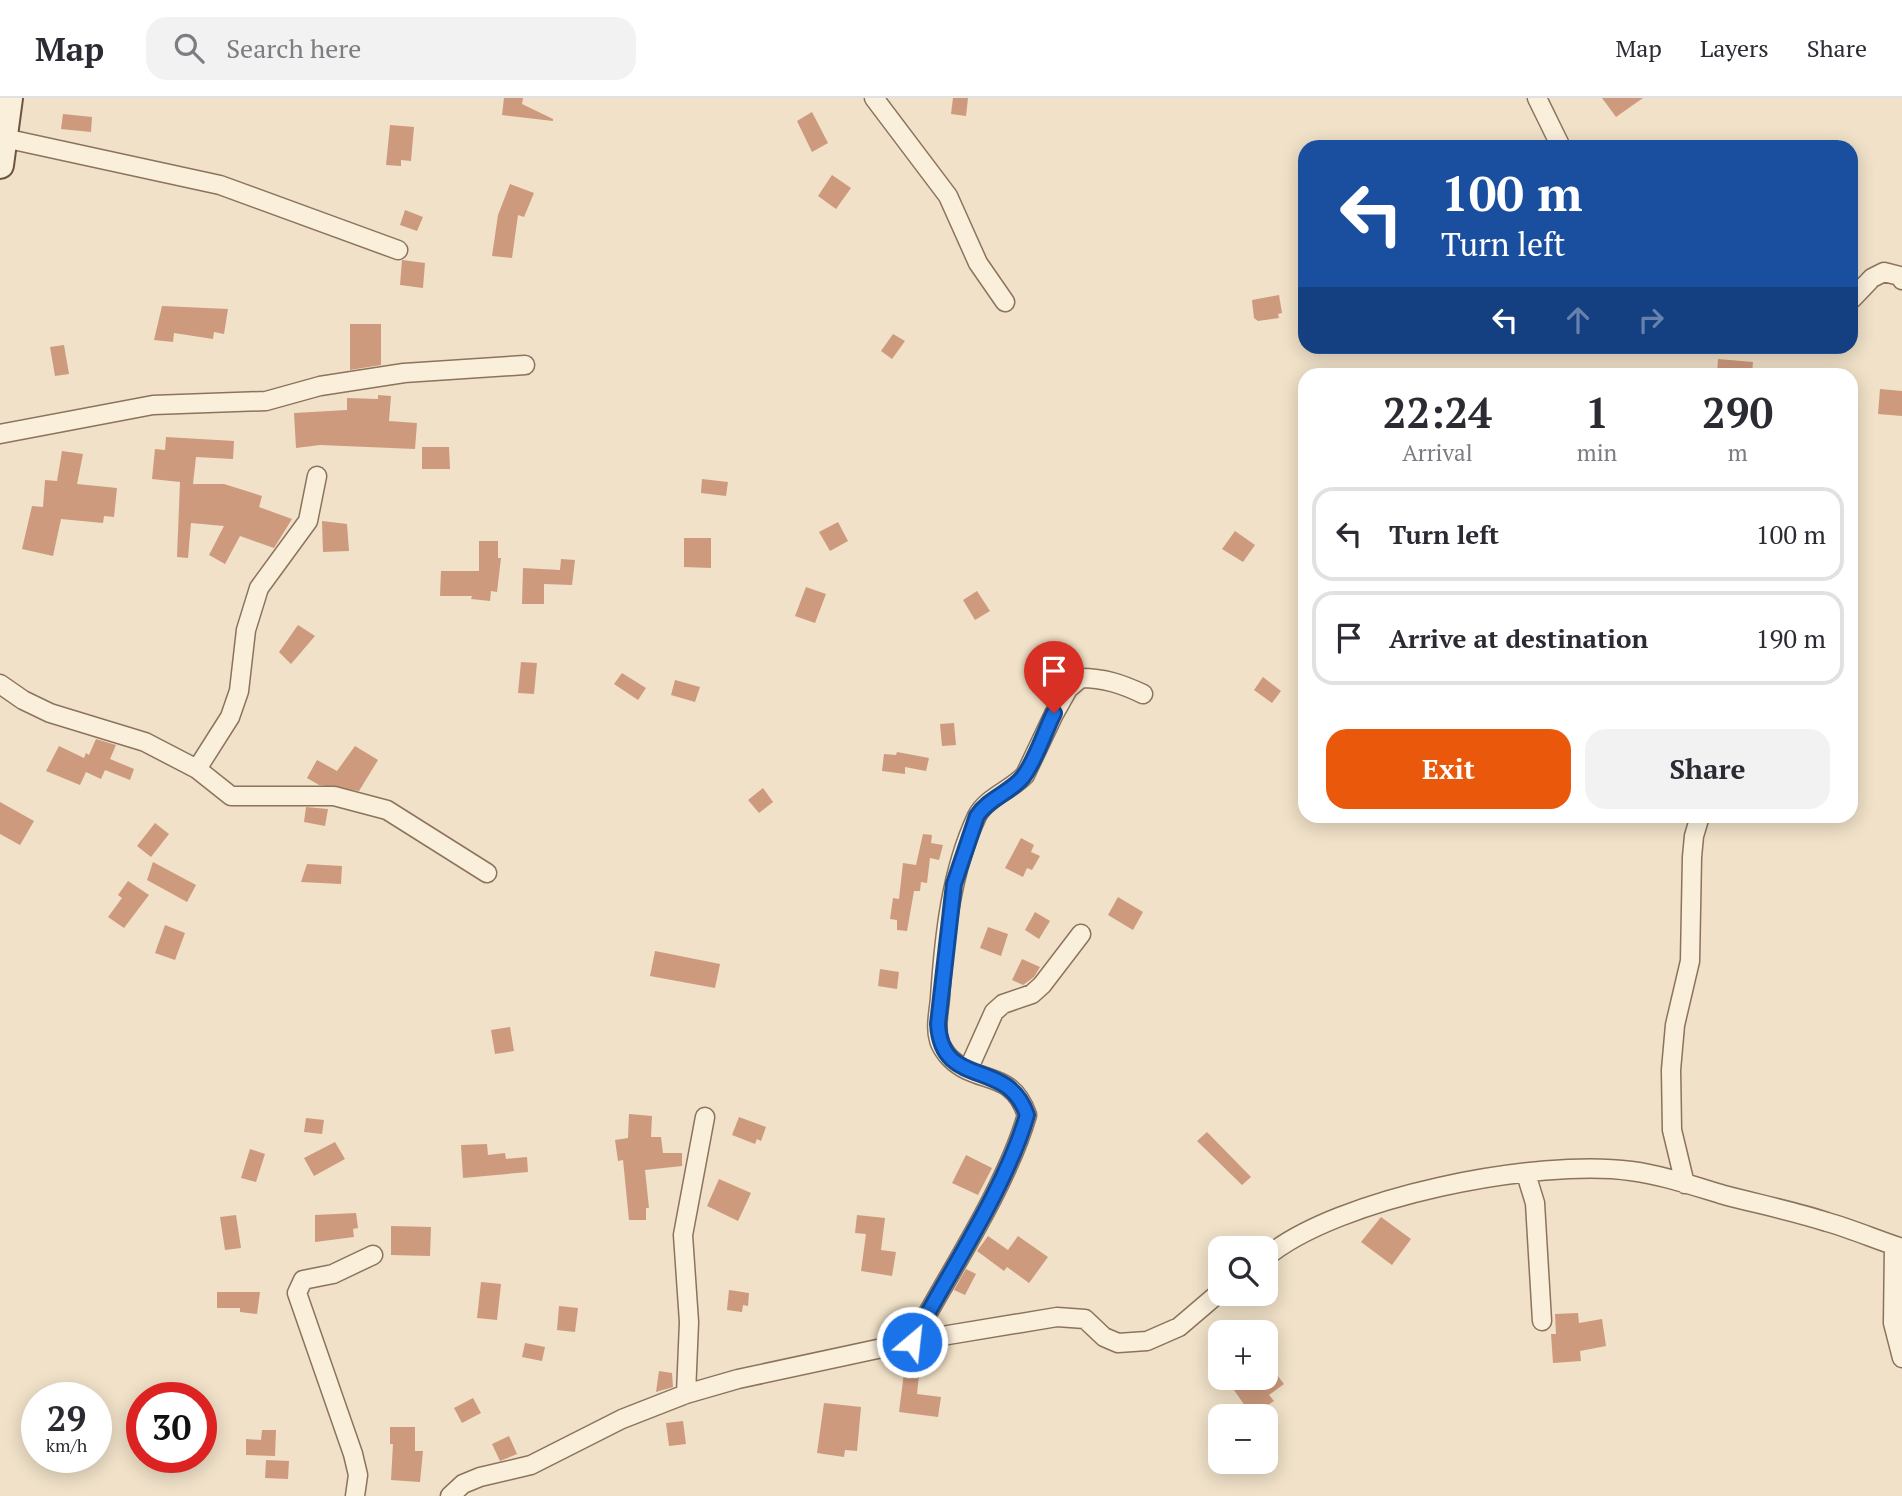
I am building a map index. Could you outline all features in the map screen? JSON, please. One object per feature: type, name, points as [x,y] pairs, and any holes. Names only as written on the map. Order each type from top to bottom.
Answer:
[{"type":"main road","points":[[0,165],[9,98]]},
{"type":"street","points":[[874,98],[948,196],[978,263],[1005,302]]},
{"type":"street","points":[[1537,98],[1558,140]]},
{"type":"street","points":[[4,138],[220,185],[398,250]]},
{"type":"street","points":[[1858,293],[1872,278],[1884,272],[1900,276],[1902,280]]},
{"type":"street","points":[[0,434],[153,405],[266,401],[320,386],[404,373],[525,365]]},
{"type":"street","points":[[197,769],[230,717],[239,691],[246,630],[255,599],[277,561],[308,521],[317,476]]},
{"type":"street","points":[[912,1342],[979,1220],[1027,1115],[1012,1087],[1000,1080],[968,1070],[949,1058],[939,1041],[938,1024],[954,884],[977,816],[983,806],[1014,786],[1025,775],[1054,713],[1068,690],[1081,678],[1117,682],[1143,694]]},
{"type":"street","points":[[0,684],[23,700],[50,713],[145,742],[197,769],[231,796],[334,796],[387,810],[487,873]]},
{"type":"street","points":[[1685,1184],[1672,1130],[1671,1070],[1675,1025],[1690,961],[1692,857],[1698,823]]},
{"type":"street","points":[[968,1070],[994,1012],[1003,1004],[1032,994],[1081,934]]},
{"type":"street","points":[[686,1394],[689,1322],[684,1235],[705,1117]]},
{"type":"street","points":[[1278,1247],[1353,1211],[1467,1180],[1526,1174],[1630,1171],[1826,1222],[1898,1247],[1893,1323],[1902,1358]]},
{"type":"street","points":[[1526,1174],[1535,1203],[1542,1321]]},
{"type":"street","points":[[355,1496],[358,1475],[353,1454],[297,1293],[303,1280],[333,1274],[373,1255]]},
{"type":"street","points":[[450,1496],[463,1484],[480,1477],[531,1465],[586,1434],[686,1394],[771,1371],[912,1342],[1070,1316],[1085,1319],[1104,1337],[1118,1343],[1147,1341],[1179,1327],[1208,1302]]},
{"type":"building","points":[[504,98],[523,98],[522,104],[553,121],[502,115]]},
{"type":"building","points":[[953,98],[968,98],[966,116],[951,114]]},
{"type":"building","points":[[1602,98],[1643,98],[1616,117]]},
{"type":"building","points":[[812,112],[828,143],[812,152],[797,121]]},
{"type":"building","points":[[63,114],[92,117],[91,132],[61,129]]},
{"type":"building","points":[[390,125],[414,127],[411,161],[401,160],[401,166],[386,165]]},
{"type":"building","points":[[832,175],[851,188],[836,209],[818,196]]},
{"type":"building","points":[[510,184],[534,193],[524,217],[518,215],[512,258],[492,256],[498,215]]},
{"type":"building","points":[[405,210],[423,217],[417,231],[400,225]]},
{"type":"building","points":[[402,260],[425,263],[423,288],[400,285]]},
{"type":"building","points":[[1279,295],[1282,313],[1278,314],[1279,318],[1258,321],[1254,318],[1252,300]]},
{"type":"building","points":[[162,306],[228,309],[224,334],[214,332],[213,339],[174,333],[173,342],[154,340]]},
{"type":"building","points":[[350,324],[381,324],[381,365],[350,370]]},
{"type":"building","points":[[893,334],[905,341],[892,359],[881,351]]},
{"type":"building","points":[[64,345],[69,374],[55,376],[50,347]]},
{"type":"building","points":[[1718,359],[1753,362],[1752,368],[1717,368]]},
{"type":"building","points":[[1880,389],[1902,391],[1902,416],[1878,414]]},
{"type":"building","points":[[378,395],[391,396],[389,421],[417,423],[415,449],[320,445],[296,448],[294,413],[347,410],[347,398],[378,399]]},
{"type":"building","points":[[166,437],[234,441],[233,459],[196,457],[193,484],[224,484],[262,496],[259,507],[292,519],[274,548],[240,536],[225,564],[209,555],[224,526],[191,523],[188,558],[177,557],[180,482],[152,479],[155,449],[165,450]]},
{"type":"building","points":[[422,447],[449,447],[450,469],[422,469]]},
{"type":"building","points":[[62,451],[83,454],[77,484],[117,488],[114,517],[104,516],[103,523],[61,519],[53,556],[22,549],[32,506],[43,507],[45,480],[57,481]]},
{"type":"building","points":[[702,479],[728,482],[726,496],[701,493]]},
{"type":"building","points":[[322,521],[347,524],[349,551],[323,552]]},
{"type":"building","points":[[838,522],[848,541],[830,551],[819,532]]},
{"type":"building","points":[[1235,531],[1255,545],[1243,562],[1222,549]]},
{"type":"building","points":[[684,538],[711,538],[711,568],[684,567]]},
{"type":"building","points":[[479,541],[498,541],[498,558],[501,558],[497,592],[491,591],[490,601],[471,599],[472,596],[440,596],[441,571],[479,571]]},
{"type":"building","points":[[561,559],[575,560],[572,585],[544,584],[544,604],[522,604],[523,568],[560,570]]},
{"type":"building","points":[[806,587],[826,594],[815,623],[795,616]]},
{"type":"building","points":[[977,591],[990,611],[975,620],[963,600]]},
{"type":"building","points":[[298,625],[315,636],[291,664],[279,652]]},
{"type":"building","points":[[521,662],[537,663],[534,694],[518,693]]},
{"type":"building","points":[[622,673],[646,688],[638,700],[614,684]]},
{"type":"building","points":[[1263,677],[1281,691],[1272,703],[1254,690]]},
{"type":"building","points":[[675,680],[700,687],[695,702],[671,695]]},
{"type":"building","points":[[954,723],[956,745],[942,746],[940,724]]},
{"type":"building","points":[[96,739],[116,745],[110,759],[134,769],[130,780],[105,770],[101,779],[86,772],[80,785],[46,771],[59,746],[84,758],[86,753],[89,755]]},
{"type":"building","points":[[355,746],[378,760],[359,791],[319,785],[307,778],[317,760],[337,771]]},
{"type":"building","points":[[897,752],[929,758],[926,771],[905,767],[905,774],[882,771],[884,754],[896,755]]},
{"type":"building","points":[[763,788],[773,802],[759,813],[748,800]]},
{"type":"building","points":[[0,802],[34,821],[20,845],[0,834]]},
{"type":"building","points":[[306,807],[328,809],[325,826],[304,822]]},
{"type":"building","points":[[155,823],[169,834],[151,857],[137,846]]},
{"type":"building","points":[[923,834],[932,835],[931,843],[943,845],[939,860],[930,858],[927,883],[921,882],[920,891],[914,891],[907,931],[897,930],[897,920],[890,919],[893,898],[899,899],[903,863],[916,865]]},
{"type":"building","points":[[1021,838],[1034,845],[1031,852],[1040,856],[1032,870],[1027,868],[1023,877],[1005,868]]},
{"type":"building","points":[[153,862],[196,885],[187,902],[147,880]]},
{"type":"building","points":[[307,864],[342,866],[341,884],[301,882]]},
{"type":"building","points":[[128,881],[149,895],[124,928],[108,917],[122,898],[118,895]]},
{"type":"building","points":[[1118,897],[1143,912],[1133,930],[1108,915]]},
{"type":"building","points":[[1035,912],[1050,921],[1039,939],[1025,930]]},
{"type":"building","points":[[165,925],[185,933],[175,960],[155,953]]},
{"type":"building","points":[[988,927],[1008,934],[1001,956],[980,948]]},
{"type":"building","points":[[655,951],[720,964],[715,988],[650,976]]},
{"type":"building","points":[[1022,959],[1040,967],[1034,977],[1023,985],[1012,980]]},
{"type":"building","points":[[880,969],[899,972],[897,989],[878,986]]},
{"type":"building","points":[[510,1027],[514,1051],[495,1054],[491,1030]]},
{"type":"building","points":[[629,1114],[652,1116],[651,1137],[661,1137],[663,1153],[682,1153],[682,1166],[645,1170],[649,1208],[646,1208],[646,1220],[629,1220],[623,1160],[618,1161],[615,1140],[628,1138]]},
{"type":"building","points":[[739,1117],[766,1127],[761,1141],[757,1139],[755,1144],[732,1135]]},
{"type":"building","points":[[306,1118],[324,1120],[322,1134],[304,1132]]},
{"type":"building","points":[[1207,1132],[1251,1177],[1242,1185],[1197,1141]]},
{"type":"building","points":[[335,1142],[345,1159],[314,1176],[304,1158]]},
{"type":"building","points":[[487,1144],[488,1155],[505,1153],[506,1159],[527,1157],[528,1172],[463,1178],[461,1145]]},
{"type":"building","points":[[250,1149],[265,1154],[256,1182],[241,1178]]},
{"type":"building","points":[[966,1155],[992,1168],[978,1195],[952,1183]]},
{"type":"building","points":[[719,1179],[751,1193],[738,1221],[707,1206]]},
{"type":"building","points":[[356,1213],[358,1228],[353,1229],[354,1237],[315,1242],[315,1215]]},
{"type":"building","points":[[236,1215],[241,1248],[225,1250],[220,1217]]},
{"type":"building","points":[[857,1215],[885,1218],[881,1250],[896,1252],[892,1276],[861,1271],[866,1234],[855,1233]]},
{"type":"building","points":[[1381,1217],[1411,1239],[1392,1265],[1361,1242]]},
{"type":"building","points":[[391,1226],[431,1227],[430,1256],[391,1255]]},
{"type":"building","points":[[988,1236],[1008,1250],[1018,1236],[1048,1257],[1029,1283],[1007,1267],[1004,1271],[977,1251]]},
{"type":"building","points":[[966,1269],[976,1274],[965,1295],[954,1290]]},
{"type":"building","points":[[481,1282],[501,1284],[497,1320],[477,1318]]},
{"type":"building","points":[[729,1290],[749,1293],[748,1306],[743,1305],[742,1312],[727,1310]]},
{"type":"building","points":[[217,1292],[260,1292],[257,1314],[240,1312],[240,1308],[217,1308]]},
{"type":"building","points":[[559,1306],[578,1308],[575,1332],[557,1330]]},
{"type":"building","points":[[1578,1313],[1579,1323],[1602,1319],[1606,1346],[1580,1351],[1581,1361],[1553,1363],[1551,1334],[1556,1334],[1555,1314]]},
{"type":"building","points":[[525,1343],[545,1347],[542,1361],[522,1357]]},
{"type":"building","points":[[905,1365],[920,1366],[917,1394],[941,1397],[938,1417],[899,1412]]},
{"type":"building","points":[[659,1371],[672,1373],[673,1387],[656,1392]]},
{"type":"building","points":[[1278,1376],[1284,1384],[1278,1388]]},
{"type":"building","points":[[1234,1390],[1276,1390],[1269,1395],[1274,1401],[1270,1404],[1244,1404]]},
{"type":"building","points":[[473,1398],[481,1413],[462,1423],[454,1408]]},
{"type":"building","points":[[824,1403],[861,1407],[857,1451],[845,1450],[844,1457],[817,1453]]},
{"type":"building","points":[[683,1421],[686,1444],[669,1446],[666,1423]]},
{"type":"building","points":[[390,1427],[415,1427],[415,1451],[423,1451],[420,1482],[391,1480],[393,1444],[390,1444]]},
{"type":"building","points":[[262,1430],[276,1430],[275,1456],[246,1455],[246,1439],[261,1440]]},
{"type":"building","points":[[509,1436],[517,1454],[500,1461],[492,1444]]},
{"type":"building","points":[[266,1460],[289,1461],[288,1479],[265,1478]]},
{"type":"route","points":[[912,1342],[979,1220],[1027,1115],[1012,1087],[1000,1080],[968,1070],[949,1058],[939,1041],[938,1024],[954,884],[977,816],[983,806],[1014,786],[1025,775],[1054,713]]}]
